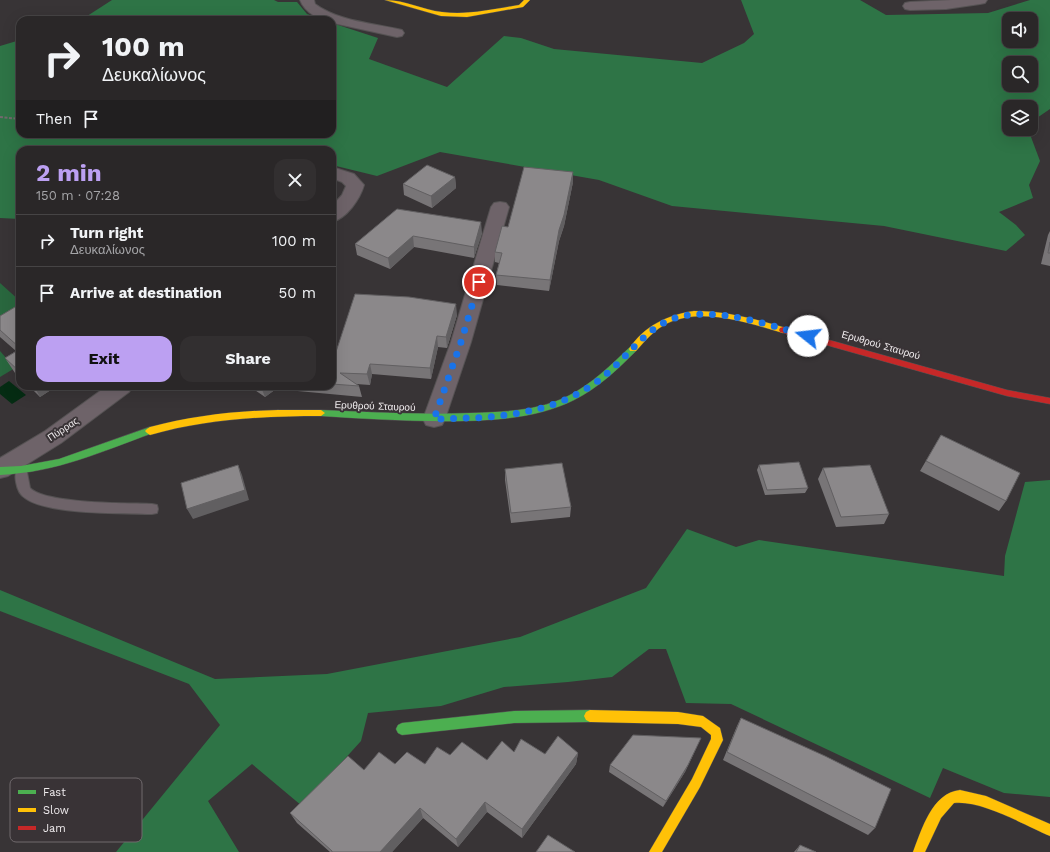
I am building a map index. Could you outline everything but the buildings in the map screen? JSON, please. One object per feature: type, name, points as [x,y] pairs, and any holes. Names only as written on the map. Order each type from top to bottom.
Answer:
[{"type":"street","points":[[307,0],[309,6],[321,14],[328,16]]},
{"type":"street","points":[[388,0],[432,13],[459,15],[513,8],[522,5],[527,0]]},
{"type":"street","points":[[910,6],[946,6],[980,0]]},
{"type":"street","points":[[336,18],[397,34]]},
{"type":"street","points":[[336,174],[348,178],[355,184],[353,191],[346,202],[336,212]]},
{"type":"street","points":[[434,419],[461,342],[500,207]]},
{"type":"street","name":"Ερυθρού Σταυρού","points":[[0,470],[22,471],[59,465],[161,428],[228,416],[290,413],[434,419],[515,414],[559,403],[585,390],[602,378],[643,339],[662,324],[677,317],[691,315],[718,315],[752,321],[1007,393],[1050,401]]},
{"type":"street","name":"Πύρρας","points":[[0,470],[64,429],[117,390]]},
{"type":"street","points":[[402,729],[463,721],[521,717],[588,716],[670,718],[703,722],[716,732],[718,740],[696,783],[655,852]]},
{"type":"street","points":[[919,852],[940,809],[950,798],[957,795],[981,800],[1050,830]]},
{"type":"lane","points":[[22,471],[22,482],[28,495],[47,503],[152,509]]},
{"type":"path","points":[[0,117],[16,119]]},
{"type":"shaded area","points":[[112,0],[274,0],[278,2],[297,2],[307,14],[313,16],[87,16]]},
{"type":"shaded area","points":[[741,0],[860,0],[886,15],[988,13],[1030,0],[1050,0],[1050,109],[1038,117],[1038,100],[1002,100],[1002,136],[1031,136],[1040,161],[1029,185],[1033,198],[999,212],[1016,225],[1025,235],[1006,251],[884,226],[672,206],[599,180],[440,152],[377,176],[336,166],[336,146],[16,146],[16,219],[0,218],[0,46],[16,41],[16,138],[336,138],[336,24],[378,38],[369,59],[447,87],[504,36],[521,38],[554,49],[702,63],[744,43],[754,34]]},
{"type":"shaded area","points":[[0,283],[16,297],[16,321],[0,330]]},
{"type":"shaded area","points":[[0,351],[15,368],[0,377]]},
{"type":"shaded area","points":[[9,381],[16,387],[16,390],[20,390],[26,395],[12,404],[0,394],[0,387]]},
{"type":"shaded area","points":[[1050,480],[1050,797],[1004,793],[943,768],[930,798],[731,704],[686,703],[666,649],[649,649],[612,677],[504,687],[441,706],[368,713],[361,741],[302,806],[252,764],[208,801],[239,852],[116,852],[124,842],[142,842],[142,820],[220,725],[189,684],[0,611],[0,590],[215,679],[327,674],[520,637],[646,588],[687,529],[736,547],[759,540],[1004,576],[1005,556],[1025,482]]},
{"type":"traffic: fast","points":[[321,413],[430,418],[494,416],[533,411],[546,408],[571,398],[588,388],[604,376],[633,349]]},
{"type":"traffic: fast","points":[[0,471],[21,470],[59,463],[77,458],[150,431]]},
{"type":"traffic: fast","points":[[402,729],[514,717],[590,716]]},
{"type":"traffic: slow","points":[[388,0],[441,14],[467,15],[513,8],[521,6],[527,0]]},
{"type":"traffic: slow","points":[[633,349],[652,330],[665,321],[679,316],[694,314],[724,315],[783,330]]},
{"type":"traffic: slow","points":[[150,431],[192,421],[235,415],[321,413]]},
{"type":"traffic: slow","points":[[590,716],[678,718],[703,722],[716,732],[717,740],[696,783],[655,852]]},
{"type":"traffic: slow","points":[[919,852],[928,830],[941,807],[952,797],[960,796],[986,802],[1050,830]]},
{"type":"traffic: jam","points":[[783,330],[1007,393],[1050,401]]},
{"type":"route","points":[[479,282],[461,342],[434,419],[504,415],[545,408],[559,403],[594,385],[656,328],[666,321],[677,317],[691,315],[718,315],[735,317],[808,336]]}]
